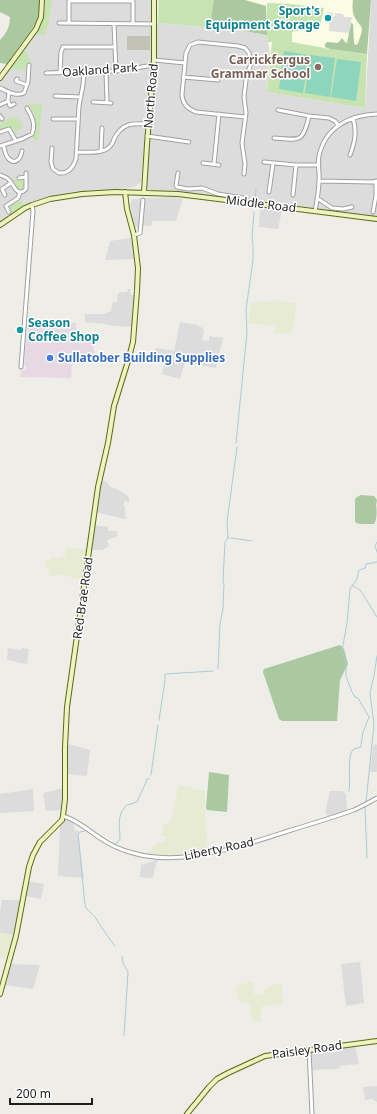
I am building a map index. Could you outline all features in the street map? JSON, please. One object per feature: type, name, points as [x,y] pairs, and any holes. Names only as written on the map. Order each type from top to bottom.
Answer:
[{"type":"street","points":[[0,78],[36,29],[41,17],[42,0]]},
{"type":"street","points":[[69,23],[69,0],[133,1],[133,24]]},
{"type":"street","name":"North Road","points":[[144,192],[147,136],[154,66],[154,0]]},
{"type":"street","points":[[59,23],[154,24]]},
{"type":"street","points":[[114,24],[116,71]]},
{"type":"street","points":[[244,174],[245,164],[242,143],[246,117],[244,97],[246,80],[251,61],[249,53],[246,49],[238,46],[195,43],[190,45],[186,53],[182,96],[187,107],[196,112],[246,117]]},
{"type":"street","points":[[60,73],[61,51],[63,47],[114,47]]},
{"type":"street","points":[[154,60],[185,63]]},
{"type":"street","points":[[0,88],[17,94],[22,94],[25,92],[29,65]]},
{"type":"street","name":"Oakland Park","points":[[46,73],[116,71],[149,65],[154,66]]},
{"type":"street","points":[[93,102],[109,103],[106,71]]},
{"type":"street","points":[[52,148],[52,166],[54,170],[59,173],[66,172],[72,168],[77,152],[79,106],[84,72]]},
{"type":"street","points":[[183,77],[218,80]]},
{"type":"street","points":[[16,81],[27,85]]},
{"type":"street","points":[[9,92],[8,101],[10,106],[14,104]]},
{"type":"street","points":[[55,96],[81,97]]},
{"type":"street","points":[[0,105],[8,101]]},
{"type":"street","points":[[22,151],[20,159],[15,161],[6,155],[2,146],[30,136],[34,131],[34,122],[27,108]]},
{"type":"street","points":[[278,110],[329,118],[335,121],[338,125]]},
{"type":"street","points":[[214,164],[219,114]]},
{"type":"street","points":[[315,211],[319,181],[319,155],[331,132],[338,125],[353,118],[362,115],[377,114]]},
{"type":"street","points":[[274,138],[294,140],[301,138],[309,116]]},
{"type":"street","points":[[350,155],[356,138],[353,118]]},
{"type":"street","points":[[53,119],[78,119]]},
{"type":"street","points":[[77,152],[101,151],[110,146],[119,131],[124,126],[148,124]]},
{"type":"street","points":[[101,151],[102,128]]},
{"type":"street","points":[[0,132],[6,129],[9,130],[16,141]]},
{"type":"street","points":[[147,136],[189,142]]},
{"type":"street","points":[[264,162],[274,164],[319,165]]},
{"type":"street","points":[[203,163],[219,165]]},
{"type":"street","points":[[269,192],[274,164]]},
{"type":"street","points":[[293,195],[296,165]]},
{"type":"street","points":[[178,173],[176,187],[188,189],[202,188],[218,194],[243,198]]},
{"type":"street","points":[[0,175],[6,178],[16,191],[24,192],[26,189],[26,175],[19,178]]},
{"type":"street","points":[[319,181],[376,181],[373,212]]},
{"type":"street","points":[[5,195],[2,189],[11,183]]},
{"type":"street","points":[[201,197],[202,188]]},
{"type":"street","points":[[9,212],[6,206],[18,198],[20,192]]},
{"type":"street","name":"Middle Road","points":[[0,225],[32,205],[50,198],[104,192],[172,193],[377,219]]},
{"type":"street","name":"Red Brae Road","points":[[63,816],[66,794],[65,747],[68,707],[96,499],[114,406],[133,342],[138,283],[138,256],[127,209],[125,192]]},
{"type":"street","points":[[317,198],[332,208],[343,209],[352,207]]},
{"type":"street","points":[[134,236],[140,233],[143,200]]},
{"type":"street","points":[[21,367],[26,317],[33,211],[32,205]]},
{"type":"street","name":"Liberty Road","points":[[63,816],[77,822],[116,848],[156,858],[174,858],[208,853],[269,837],[354,810],[377,798]]},
{"type":"street","points":[[0,994],[16,936],[33,855],[40,842],[58,824],[63,816]]},
{"type":"street","name":"Paisley Road","points":[[187,1114],[209,1087],[218,1079],[265,1056],[377,1041]]},
{"type":"street","points":[[308,1050],[312,1114]]},
{"type":"shaded area","points":[[52,0],[152,0],[151,61],[141,182],[131,188],[71,192],[42,198],[24,205],[0,222],[0,81],[36,34],[45,34]]},
{"type":"shaded area","name":"Carrickfergus Grammar School","points":[[245,0],[371,0],[365,108],[267,92],[270,52],[267,35],[266,6]]},
{"type":"shaded area","points":[[371,0],[377,0],[377,217],[266,202],[147,189],[155,70],[156,23],[245,31],[267,35],[270,52],[365,108]]},
{"type":"shaded area","points":[[328,12],[333,13],[333,17],[335,16],[335,13],[343,14],[344,17],[352,17],[349,33],[329,31],[330,17],[327,15]]},
{"type":"shaded area","points":[[127,36],[150,36],[150,50],[127,50]]},
{"type":"shaded area","points":[[149,69],[151,74],[137,75],[136,71]]},
{"type":"shaded area","points":[[173,197],[183,199],[176,221],[152,221],[151,226],[138,225],[138,227],[135,227],[130,205],[132,199]]},
{"type":"shaded area","points":[[260,207],[282,210],[278,229],[259,227]]},
{"type":"shaded area","points":[[131,238],[135,259],[105,260],[110,241]]},
{"type":"shaded area","points":[[128,289],[131,289],[130,292],[132,295],[136,295],[131,327],[85,322],[85,314],[104,314],[111,311],[113,302],[117,302],[118,294],[120,292],[127,292]]},
{"type":"shaded area","points":[[274,300],[297,303],[292,332],[288,334],[274,333],[275,326],[248,323],[251,303],[272,302]]},
{"type":"shaded area","points":[[180,322],[197,325],[203,328],[204,332],[202,340],[209,341],[209,336],[223,338],[216,368],[185,362],[180,379],[162,374],[165,362],[152,359],[156,348],[174,351]]},
{"type":"shaded area","points":[[76,323],[77,334],[91,336],[96,359],[72,365],[71,378],[20,377],[21,370],[26,369],[26,366],[24,365],[26,334],[28,333],[28,330],[26,325]]},
{"type":"shaded area","points":[[101,480],[107,482],[110,487],[117,489],[128,496],[129,502],[125,501],[123,504],[125,508],[125,516],[127,517],[125,519],[95,512]]},
{"type":"shaded area","points":[[94,525],[108,527],[108,531],[116,531],[118,536],[107,540],[109,546],[102,550],[91,550]]},
{"type":"shaded area","points":[[67,547],[87,550],[82,582],[66,575],[56,574],[54,577],[49,575],[49,569],[45,568],[46,560],[50,561],[51,557],[61,559],[61,556],[64,557]]},
{"type":"shaded area","points":[[8,648],[21,650],[22,648],[29,649],[27,664],[7,660]]},
{"type":"shaded area","points":[[68,744],[90,750],[87,776],[68,774]]},
{"type":"shaded area","points":[[375,744],[377,745],[377,772],[370,772],[373,747]]},
{"type":"shaded area","points":[[179,785],[205,791],[208,851],[187,855],[162,857],[146,855],[158,842],[165,842],[165,836],[160,835],[160,833],[163,834],[163,824],[168,824],[170,822]]},
{"type":"shaded area","points":[[63,788],[62,810],[46,811],[43,793]]},
{"type":"shaded area","points":[[33,789],[34,811],[0,813],[0,794]]},
{"type":"shaded area","points":[[330,791],[342,791],[346,794],[347,810],[329,817],[325,813]]},
{"type":"shaded area","points":[[67,819],[74,825],[75,831],[78,830],[84,878],[58,876],[60,825]]},
{"type":"shaded area","points":[[154,859],[159,860],[154,871],[153,878],[140,877],[141,865],[154,861]]},
{"type":"shaded area","points":[[28,881],[44,884],[41,899],[26,896]]},
{"type":"shaded area","points":[[2,900],[22,900],[15,935],[0,933],[0,912]]},
{"type":"shaded area","points":[[0,933],[15,935],[10,954],[3,958],[0,957]]},
{"type":"shaded area","points":[[360,962],[364,1003],[346,1006],[341,964]]},
{"type":"shaded area","points":[[11,964],[40,965],[33,989],[6,985]]},
{"type":"shaded area","points":[[252,981],[255,995],[262,995],[271,985],[282,984],[283,1004],[263,1006],[261,1008],[260,1016],[262,1021],[252,1022],[250,1006],[247,1002],[240,1002],[240,999],[237,999],[236,986]]},
{"type":"shaded area","points":[[355,1046],[359,1064],[340,1066],[339,1069],[311,1070],[311,1051]]},
{"type":"shaded area","points":[[377,1086],[377,1102],[372,1099],[365,1100],[363,1087]]},
{"type":"green space","points":[[0,0],[39,0],[38,15],[33,28],[7,64],[0,63],[0,40],[8,29],[10,17],[0,12]]},
{"type":"green space","points":[[45,0],[52,0],[49,22],[45,35],[36,34],[43,18]]},
{"type":"green space","points":[[159,0],[214,0],[211,20],[213,23],[229,24],[228,29],[158,23]]},
{"type":"green space","points":[[214,0],[245,0],[266,6],[267,35],[228,29],[229,24],[213,23],[211,19]]},
{"type":"green space","points":[[353,0],[371,0],[367,54],[325,47],[327,42],[338,43],[342,38],[347,43],[351,23],[353,24],[354,43],[355,45],[358,44],[362,29],[353,13]]},
{"type":"green space","name":"Carrickfergus Grammar School","points":[[267,3],[324,8],[320,26],[292,32],[292,42],[367,54],[365,108],[267,92],[272,42],[268,42],[267,35]]},
{"type":"green space","points":[[24,50],[29,55],[27,57],[31,60],[31,64],[26,64],[25,71],[10,68]]},
{"type":"green space","points":[[284,51],[309,55],[303,93],[279,89]]},
{"type":"green space","points":[[310,55],[335,58],[330,97],[305,93]]},
{"type":"green space","points":[[337,59],[361,62],[356,101],[331,97]]},
{"type":"green space","points":[[42,103],[39,139],[35,141],[32,136],[34,134],[36,124],[35,115],[32,109],[26,107],[25,105]]},
{"type":"green space","points":[[13,116],[18,118],[23,126],[22,128],[15,132],[13,128],[0,130],[0,119],[2,122]]},
{"type":"green space","points":[[24,179],[25,188],[22,191],[17,190],[11,180]]},
{"type":"green space","points":[[20,199],[24,206],[12,213],[9,207]]},
{"type":"green space","points":[[361,495],[374,496],[377,500],[377,512],[374,524],[359,524],[355,522],[355,499]]},
{"type":"green space","points":[[340,645],[344,649],[348,664],[340,680],[337,721],[282,721],[279,719],[263,672],[264,669]]},
{"type":"green space","points":[[209,772],[229,775],[227,812],[207,810],[206,808]]},
{"type":"waterway","points":[[255,201],[256,189]]},
{"type":"waterway","points":[[236,443],[247,332],[246,310],[253,260],[252,238],[254,212]]},
{"type":"waterway","points":[[229,538],[227,522],[237,447]]},
{"type":"waterway","points":[[218,669],[220,624],[223,608],[225,542],[228,538]]},
{"type":"waterway","points":[[231,538],[252,541]]},
{"type":"waterway","points":[[377,542],[375,546],[377,552]]},
{"type":"waterway","points":[[349,791],[349,765],[352,751],[361,747],[363,732],[369,717],[358,698],[355,697],[352,692],[346,676],[346,666],[342,651],[347,623],[350,589],[357,579],[359,570],[365,568],[366,564],[377,562]]},
{"type":"waterway","points":[[352,585],[360,590],[377,617]]},
{"type":"waterway","points":[[366,802],[374,725],[370,693],[377,656]]},
{"type":"waterway","points":[[159,720],[165,674],[213,671]]},
{"type":"waterway","points":[[151,775],[158,725]]},
{"type":"waterway","points":[[92,830],[116,844],[120,839],[119,821],[121,813],[127,805],[137,802],[147,779],[149,779]]},
{"type":"waterway","points":[[365,807],[367,858]]},
{"type":"waterway","points":[[85,831],[78,834],[85,905],[115,946]]},
{"type":"waterway","points":[[122,956],[123,963],[128,972],[124,1036]]},
{"type":"place","name":"Sport's Equipment Storage","points":[[328,18]]},
{"type":"place","name":"Carrickfergus Grammar School","points":[[318,67]]},
{"type":"place","name":"Season Coffee Shop","points":[[20,330]]},
{"type":"place","name":"Sullatober Building Supplies","points":[[50,358]]}]
